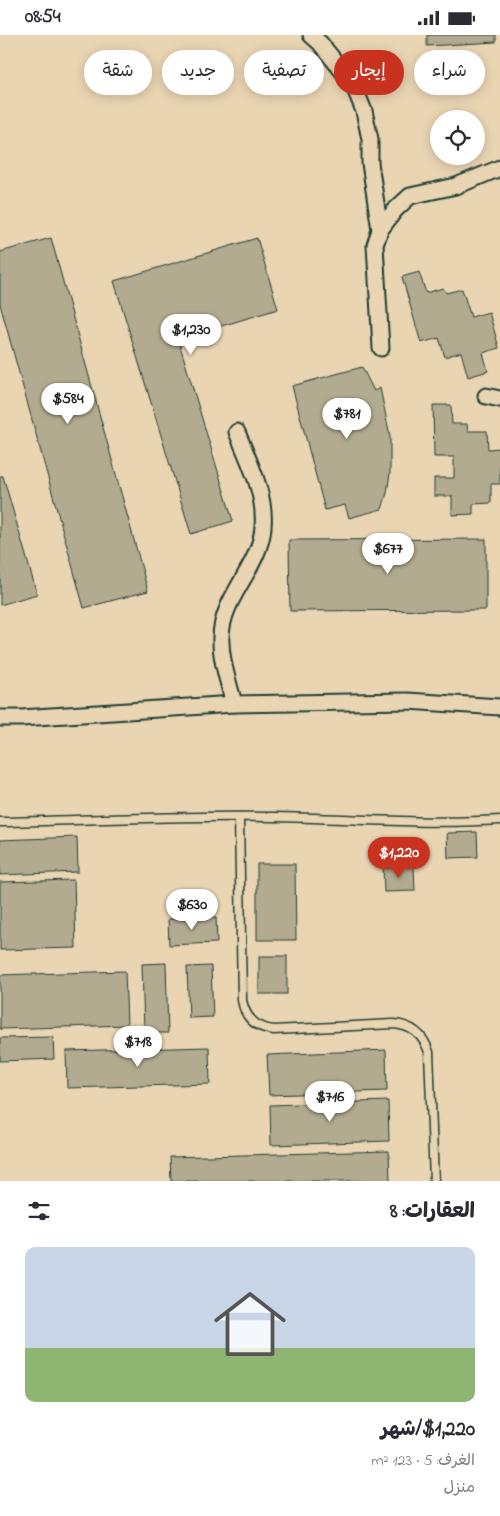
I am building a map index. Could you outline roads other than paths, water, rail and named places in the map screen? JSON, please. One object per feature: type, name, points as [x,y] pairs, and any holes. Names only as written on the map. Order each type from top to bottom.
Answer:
[{"type":"street","points":[[311,35],[320,43],[353,84],[364,111],[370,139],[370,163],[380,230]]},
{"type":"street","points":[[381,348],[375,245],[380,230],[395,210],[410,195],[456,186],[500,168]]},
{"type":"street","points":[[234,704],[221,649],[222,627],[226,612],[257,556],[263,526],[260,493],[237,432]]},
{"type":"street","points":[[0,718],[30,718],[234,704],[407,701],[500,707]]},
{"type":"lane","points":[[239,817],[242,1000],[246,1015],[266,1029],[393,1024],[409,1027],[416,1031],[426,1044],[429,1052],[434,1181]]},
{"type":"lane","points":[[0,822],[239,817],[423,821],[500,820]]}]
